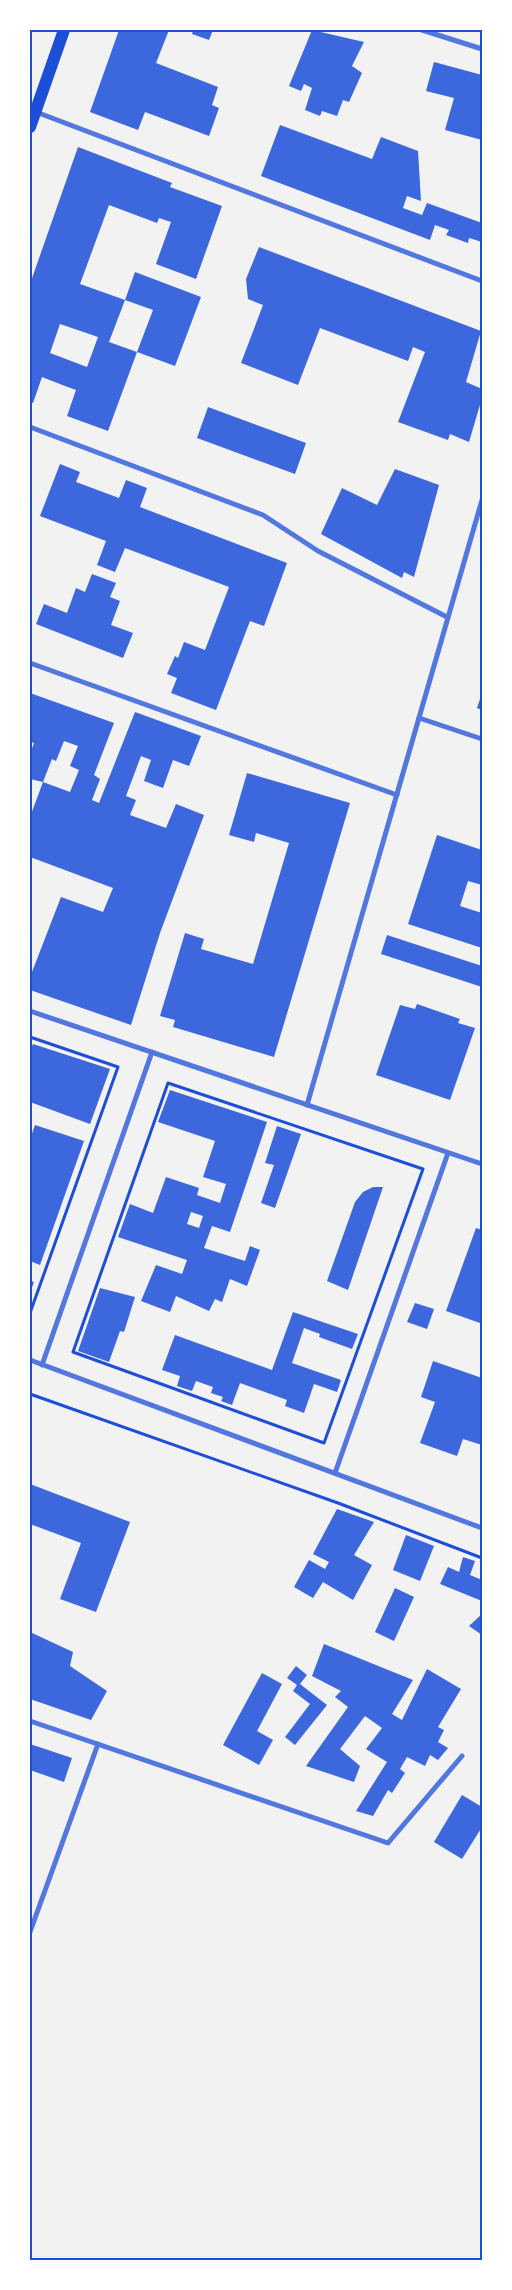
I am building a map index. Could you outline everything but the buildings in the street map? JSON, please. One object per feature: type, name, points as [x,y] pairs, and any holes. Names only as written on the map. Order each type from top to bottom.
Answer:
[{"type":"main road","points":[[30,127],[64,30]]},
{"type":"street","points":[[422,30],[482,49]]},
{"type":"street","points":[[35,112],[482,281]]},
{"type":"street","points":[[30,427],[263,515],[318,551],[448,617]]},
{"type":"street","points":[[307,1105],[482,500]]},
{"type":"street","points":[[30,663],[397,795]]},
{"type":"street","points":[[419,718],[482,739]]},
{"type":"street","points":[[30,1011],[482,1164]]},
{"type":"street","points":[[42,1365],[152,1052]]},
{"type":"street","points":[[335,1473],[448,1153]]},
{"type":"street","points":[[30,1360],[482,1528]]},
{"type":"street","points":[[30,1721],[388,1843],[462,1756]]},
{"type":"street","points":[[30,1932],[98,1744]]},
{"type":"path","points":[[30,1037],[118,1067],[30,1313]]},
{"type":"path","points":[[168,1084],[423,1169],[324,1443],[73,1352],[168,1084]]},
{"type":"path","points":[[30,1394],[338,1503],[482,1558]]}]
